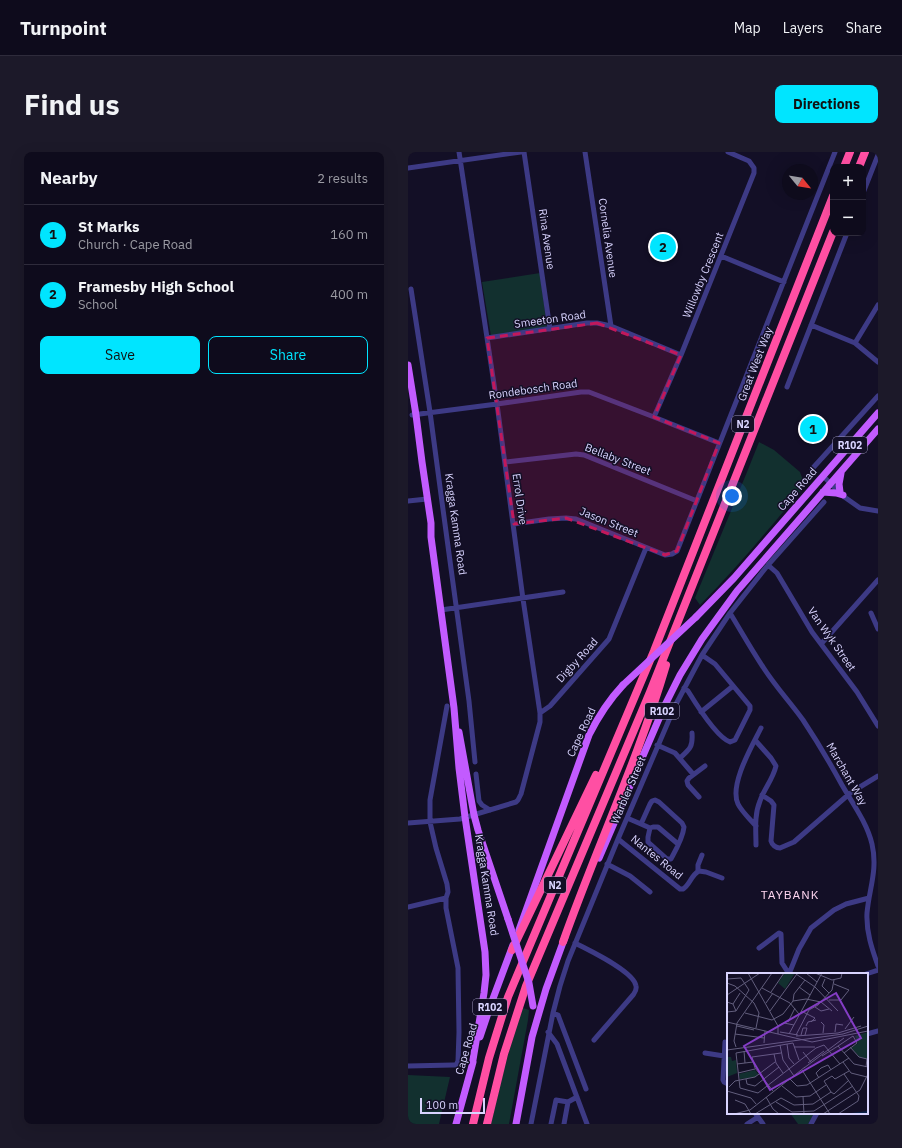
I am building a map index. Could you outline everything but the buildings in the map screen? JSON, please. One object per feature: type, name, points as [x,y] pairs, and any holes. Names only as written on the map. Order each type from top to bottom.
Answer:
[{"type":"highway","points":[[845,164],[850,152]]},
{"type":"highway","points":[[860,164],[865,152]]},
{"type":"highway","name":"Great West Way","points":[[654,651],[831,200]]},
{"type":"highway","name":"Great West Way","points":[[680,618],[831,236]]},
{"type":"highway","points":[[563,942],[575,908],[644,735],[680,618]]},
{"type":"highway","name":"N2","points":[[487,1124],[501,1061],[526,986],[680,618]]},
{"type":"highway","points":[[512,950],[654,651]]},
{"type":"highway","name":"N2","points":[[473,1124],[489,1058],[508,997],[654,651]]},
{"type":"main road","name":"Kragga Kamma Road","points":[[408,367],[441,610],[450,707],[484,940],[486,963],[483,999],[472,1066]]},
{"type":"main road","name":"Kragga Kamma Road","points":[[408,393],[414,415]]},
{"type":"main road","name":"Cape Road","points":[[456,1124],[489,1010],[589,736],[602,711],[624,685],[730,583],[878,413]]},
{"type":"main road","name":"Cape Road","points":[[516,1124],[532,1037],[546,989],[563,942],[656,724],[683,670],[708,629],[733,596],[878,429]]},
{"type":"main road","points":[[823,492],[842,494],[839,480],[844,468]]},
{"type":"main road","name":"Kragga Kamma Road","points":[[450,707],[463,746],[474,815],[478,830],[529,983],[534,1021],[532,1037]]},
{"type":"street","name":"Errol Drive","points":[[408,823],[460,819],[513,804],[520,798],[540,722],[540,713],[497,404],[459,152]]},
{"type":"street","points":[[408,168],[522,152]]},
{"type":"street","name":"Rina Avenue","points":[[522,152],[550,329]]},
{"type":"street","name":"Cornelia Avenue","points":[[585,152],[611,326]]},
{"type":"street","name":"Willowby Crescent","points":[[654,417],[681,355],[755,170],[749,161],[728,152]]},
{"type":"street","name":"Great West Way","points":[[672,554],[677,552],[835,152]]},
{"type":"street","points":[[866,185],[878,155]]},
{"type":"street","points":[[787,387],[846,236]]},
{"type":"street","points":[[721,256],[784,282]]},
{"type":"street","name":"Kragga Kamma Road","points":[[411,288],[430,412],[470,701],[475,762]]},
{"type":"street","points":[[855,343],[878,305]]},
{"type":"street","name":"Smeeton Road","points":[[487,338],[587,323],[597,323],[611,326],[681,355]]},
{"type":"street","points":[[811,325],[855,343],[878,362]]},
{"type":"street","name":"Rondebosch Road","points":[[414,415],[589,392],[719,443]]},
{"type":"street","name":"Cape Road","points":[[812,469],[878,396]]},
{"type":"street","name":"Bellaby Street","points":[[505,462],[576,454],[584,455],[696,501]]},
{"type":"street","points":[[823,476],[860,508],[878,511]]},
{"type":"street","points":[[408,500],[425,500]]},
{"type":"street","name":"Warbler Street","points":[[531,1124],[548,1032],[560,986],[575,943],[607,864],[684,688],[702,655],[730,613],[768,565],[824,502]]},
{"type":"street","name":"Jason Street","points":[[514,524],[549,519],[572,518],[646,548],[666,555],[672,554]]},
{"type":"street","name":"Digby Road","points":[[540,713],[550,706],[609,639],[646,548]]},
{"type":"street","name":"Van Wyk Street","points":[[768,565],[777,573],[812,632],[857,692],[878,726]]},
{"type":"street","points":[[821,644],[878,580]]},
{"type":"street","points":[[441,610],[563,592]]},
{"type":"street","name":"Marchant Way","points":[[730,613],[763,668],[803,720],[848,795],[865,826],[873,845],[875,865],[867,913],[868,932],[878,966]]},
{"type":"street","points":[[871,613],[878,629]]},
{"type":"street","points":[[684,688],[712,726],[725,740],[734,742],[751,708],[746,700],[713,662],[702,655]]},
{"type":"street","points":[[701,712],[733,686]]},
{"type":"street","name":"Kragga Kamma Road","points":[[446,898],[448,892],[447,884],[430,822],[432,794],[450,707]]},
{"type":"street","points":[[756,826],[738,804],[736,787],[743,766],[761,728]]},
{"type":"street","points":[[680,758],[690,749],[692,733]]},
{"type":"street","points":[[755,740],[776,766],[762,795],[758,808],[756,845]]},
{"type":"street","points":[[658,745],[670,750],[680,758],[693,774]]},
{"type":"street","points":[[699,797],[687,783],[687,780],[705,766]]},
{"type":"street","points":[[476,774],[479,801],[490,810]]},
{"type":"street","points":[[762,795],[774,805],[771,836],[772,843],[780,848],[794,842],[848,795],[878,776]]},
{"type":"street","points":[[641,824],[650,804],[653,800],[657,800],[684,825],[684,829],[670,860],[648,842],[650,828]]},
{"type":"street","points":[[627,818],[650,828],[658,827],[678,844]]},
{"type":"street","name":"Nantes Road","points":[[618,839],[680,889],[685,888],[698,871],[706,872],[722,878]]},
{"type":"street","points":[[698,871],[698,864],[702,855]]},
{"type":"street","points":[[607,864],[630,876],[650,892]]},
{"type":"street","points":[[408,907],[446,898],[447,915],[458,968],[459,1042],[459,1058],[457,1063],[453,1065],[408,1066]]},
{"type":"street","points":[[789,973],[799,949],[811,928],[834,910],[846,904],[869,898]]},
{"type":"street","points":[[759,948],[779,933],[781,934],[782,963],[788,973]]},
{"type":"street","points":[[575,943],[626,972],[632,978],[636,987],[633,995],[594,1040]]},
{"type":"street","points":[[868,973],[878,970]]},
{"type":"street","points":[[553,1013],[558,1015],[586,1089]]},
{"type":"street","points":[[868,1034],[878,1031]]},
{"type":"street","points":[[548,1032],[557,1044],[587,1124]]},
{"type":"street","points":[[725,1042],[724,1056],[726,1064],[723,1080],[727,1084]]},
{"type":"street","points":[[705,1053],[724,1056]]},
{"type":"street","points":[[551,1124],[556,1100],[568,1102],[577,1098]]},
{"type":"street","points":[[565,1124],[568,1102]]},
{"type":"street","points":[[811,1124],[816,1114]]},
{"type":"street","points":[[747,1124],[757,1115],[763,1124]]},
{"type":"highlighted area","points":[[597,323],[681,355],[654,417],[719,443],[677,551],[665,555],[566,518],[514,524],[487,338]]},
{"type":"green space","points":[[540,273],[547,327],[491,336],[482,282]]},
{"type":"green space","points":[[759,442],[774,450],[800,472],[805,486],[741,562],[700,605],[695,598]]},
{"type":"green space","points":[[523,1008],[529,1010],[528,1020],[509,1124],[491,1124],[509,1051]]},
{"type":"green space","points":[[408,1075],[450,1077],[439,1124],[408,1124]]},
{"type":"green space","points":[[791,1114],[814,1114],[808,1124],[798,1124]]},
{"type":"place","name":"Framesby High School","points":[[663,247]]},
{"type":"place","name":"St Marks","points":[[813,429]]},
{"type":"district","name":"TAYBANK","points":[[790,894]]}]
